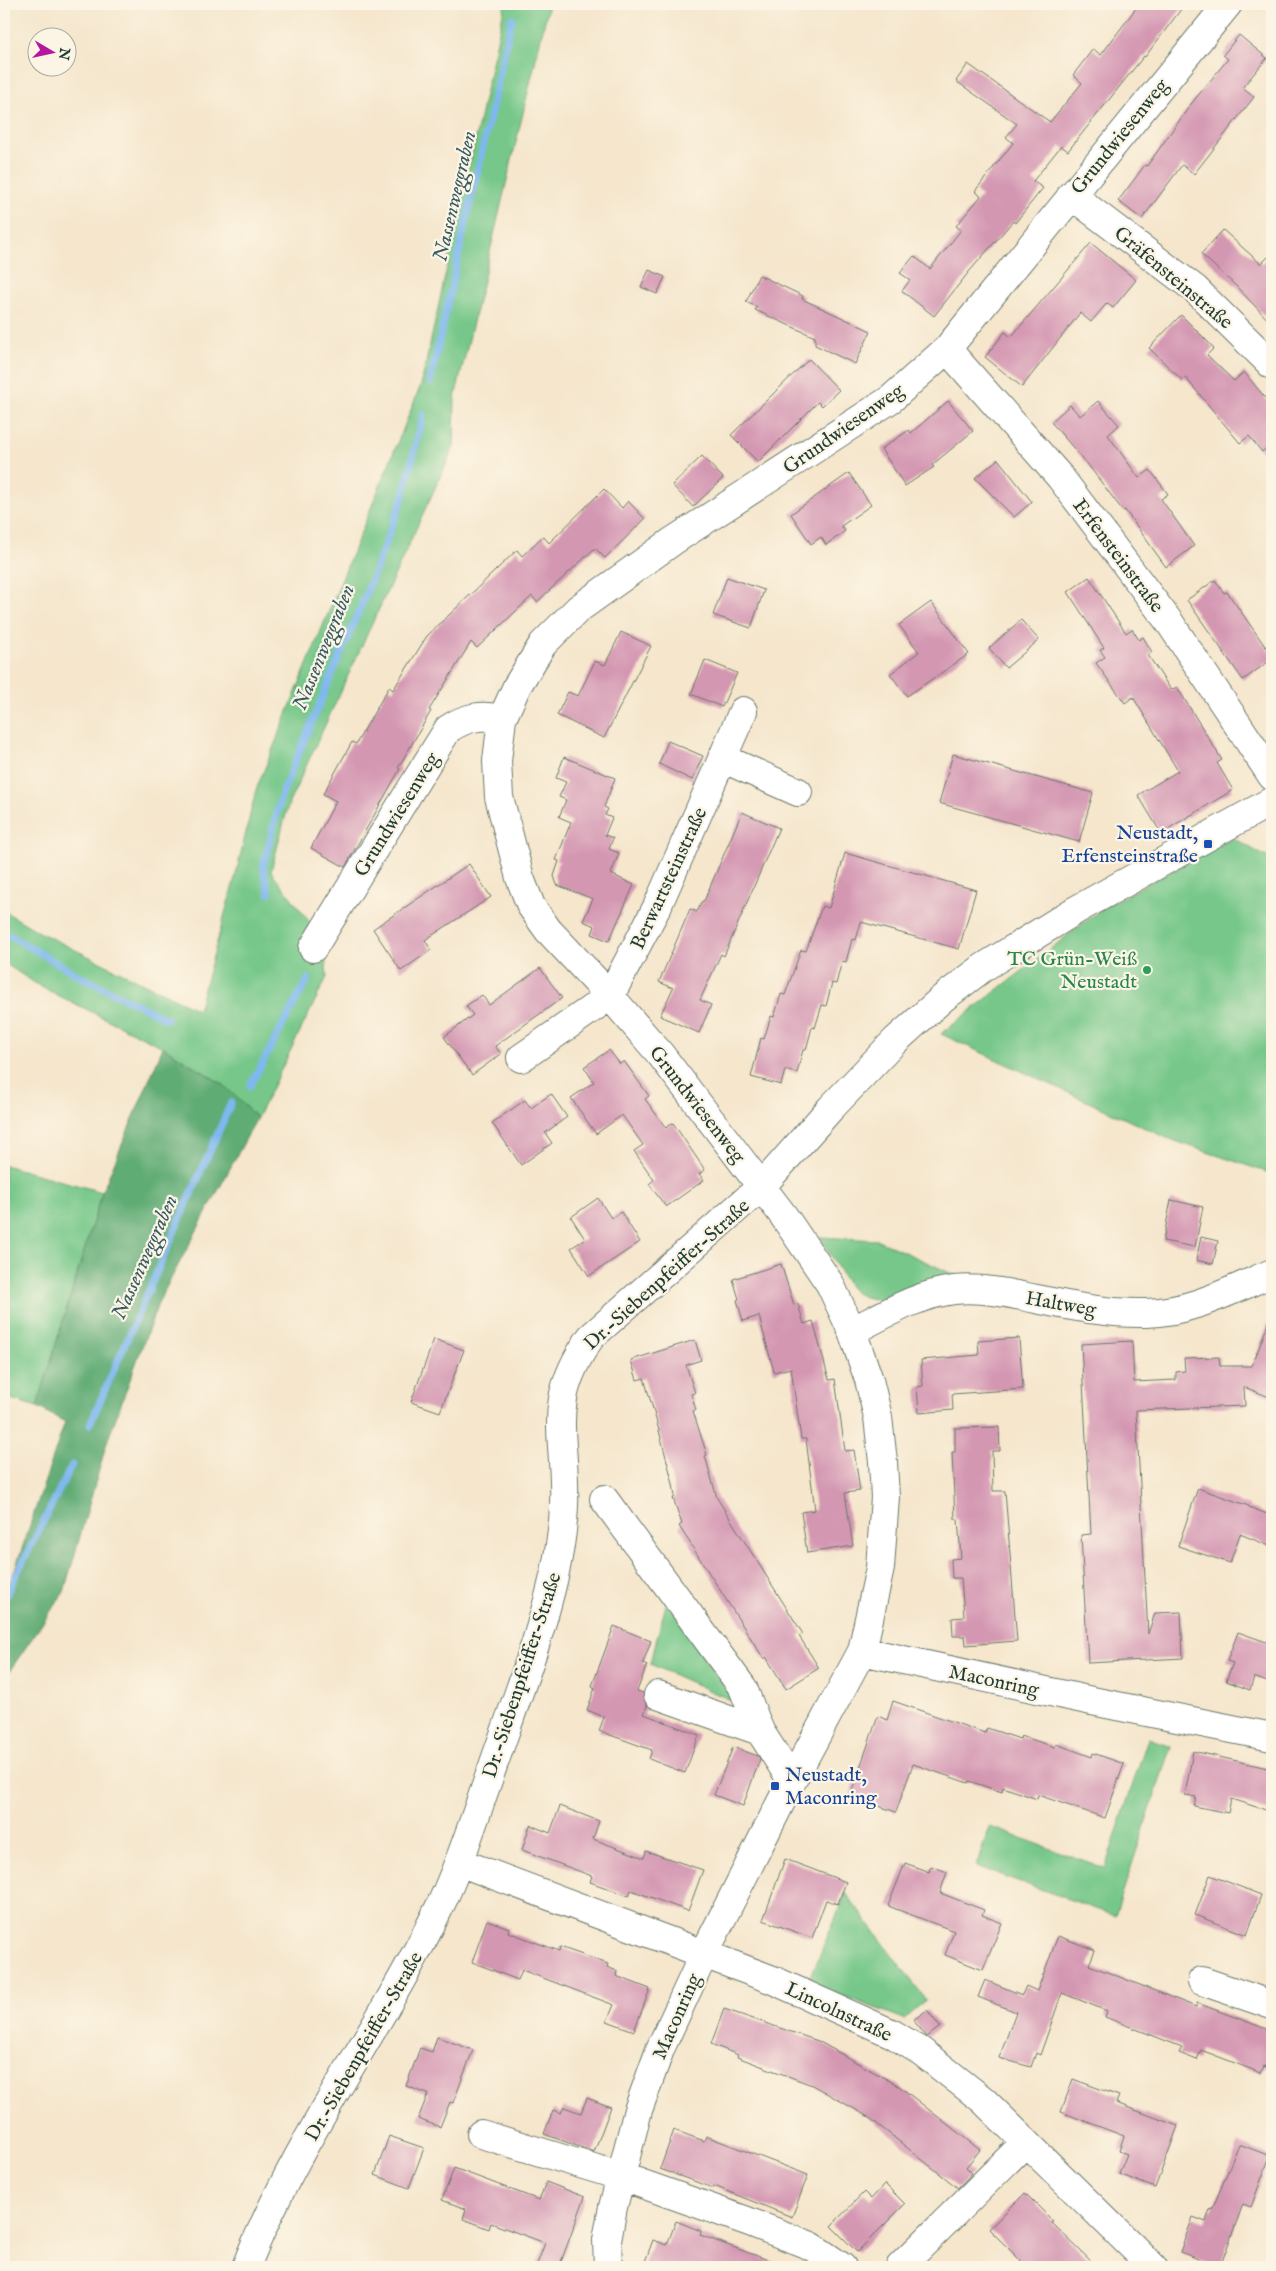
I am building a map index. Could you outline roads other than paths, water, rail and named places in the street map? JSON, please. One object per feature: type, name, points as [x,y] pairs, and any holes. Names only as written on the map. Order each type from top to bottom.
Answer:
[{"type":"street","name":"Grundwiesenweg","points":[[862,1651],[880,1568],[884,1488],[878,1417],[869,1380],[852,1331],[830,1284],[761,1187],[661,1055],[610,996],[548,930],[531,906],[520,878],[499,797],[497,761],[502,719],[517,686],[543,644],[578,609],[673,541],[891,399],[947,348],[1228,4]]},
{"type":"street","name":"Gräfensteinstraße","points":[[1071,195],[1195,289],[1272,365]]},
{"type":"street","name":"Erfensteinstraße","points":[[947,348],[1060,476],[1170,623],[1272,776]]},
{"type":"street","name":"Berwartsteinstraße","points":[[610,996],[657,908],[743,711]]},
{"type":"street","name":"Grundwiesenweg","points":[[313,948],[448,729],[459,722],[473,717],[485,715],[502,719]]},
{"type":"street","points":[[722,758],[798,792]]},
{"type":"street","name":"Dr.-Siebenpfeiffer-Straße","points":[[246,2267],[258,2236],[326,2106],[416,1952],[440,1906],[459,1862],[550,1594],[561,1539],[564,1505],[559,1421],[564,1386],[575,1360],[591,1337],[761,1187],[830,1109],[895,1041],[943,998],[984,966],[1107,892],[1272,801]]},
{"type":"street","points":[[521,1058],[610,996]]},
{"type":"street","name":"Haltweg","points":[[852,1331],[902,1307],[953,1290],[1004,1293],[1084,1308],[1147,1313],[1179,1309],[1196,1304],[1272,1273]]},
{"type":"street","points":[[604,1499],[743,1688],[760,1731],[792,1781]]},
{"type":"street","name":"Maconring","points":[[608,2267],[608,2240],[620,2176],[638,2110],[661,2047],[704,1954],[792,1781],[862,1651],[1092,1702],[1272,1737]]},
{"type":"street","points":[[658,1694],[760,1731]]},
{"type":"street","name":"Lincolnstraße","points":[[459,1862],[773,1980],[893,2034],[956,2077],[1026,2142],[1153,2267]]},
{"type":"street","points":[[1202,1982],[1272,2005]]},
{"type":"street","points":[[481,2134],[620,2176],[811,2246],[842,2267]]},
{"type":"street","points":[[900,2267],[1026,2142]]},
{"type":"waterway","name":"Nassenweggraben","points":[[430,382],[512,18]]},
{"type":"waterway","name":"Nassenweggraben","points":[[269,893],[263,867],[282,793],[366,594],[403,497],[423,415]]},
{"type":"waterway","points":[[4,932],[81,977],[167,1019]]},
{"type":"waterway","name":"Nassenweggraben","points":[[250,1086],[308,979]]},
{"type":"waterway","name":"Nassenweggraben","points":[[90,1424],[231,1103]]},
{"type":"waterway","name":"Nassenweggraben","points":[[4,1599],[72,1465]]},
{"type":"place","name":"Neustadt, Erfensteinstraße","points":[[1208,844]]},
{"type":"place","name":"TC Grün-Weiß Neustadt","points":[[1147,970]]},
{"type":"place","name":"Neustadt, Maconring","points":[[775,1786]]}]
